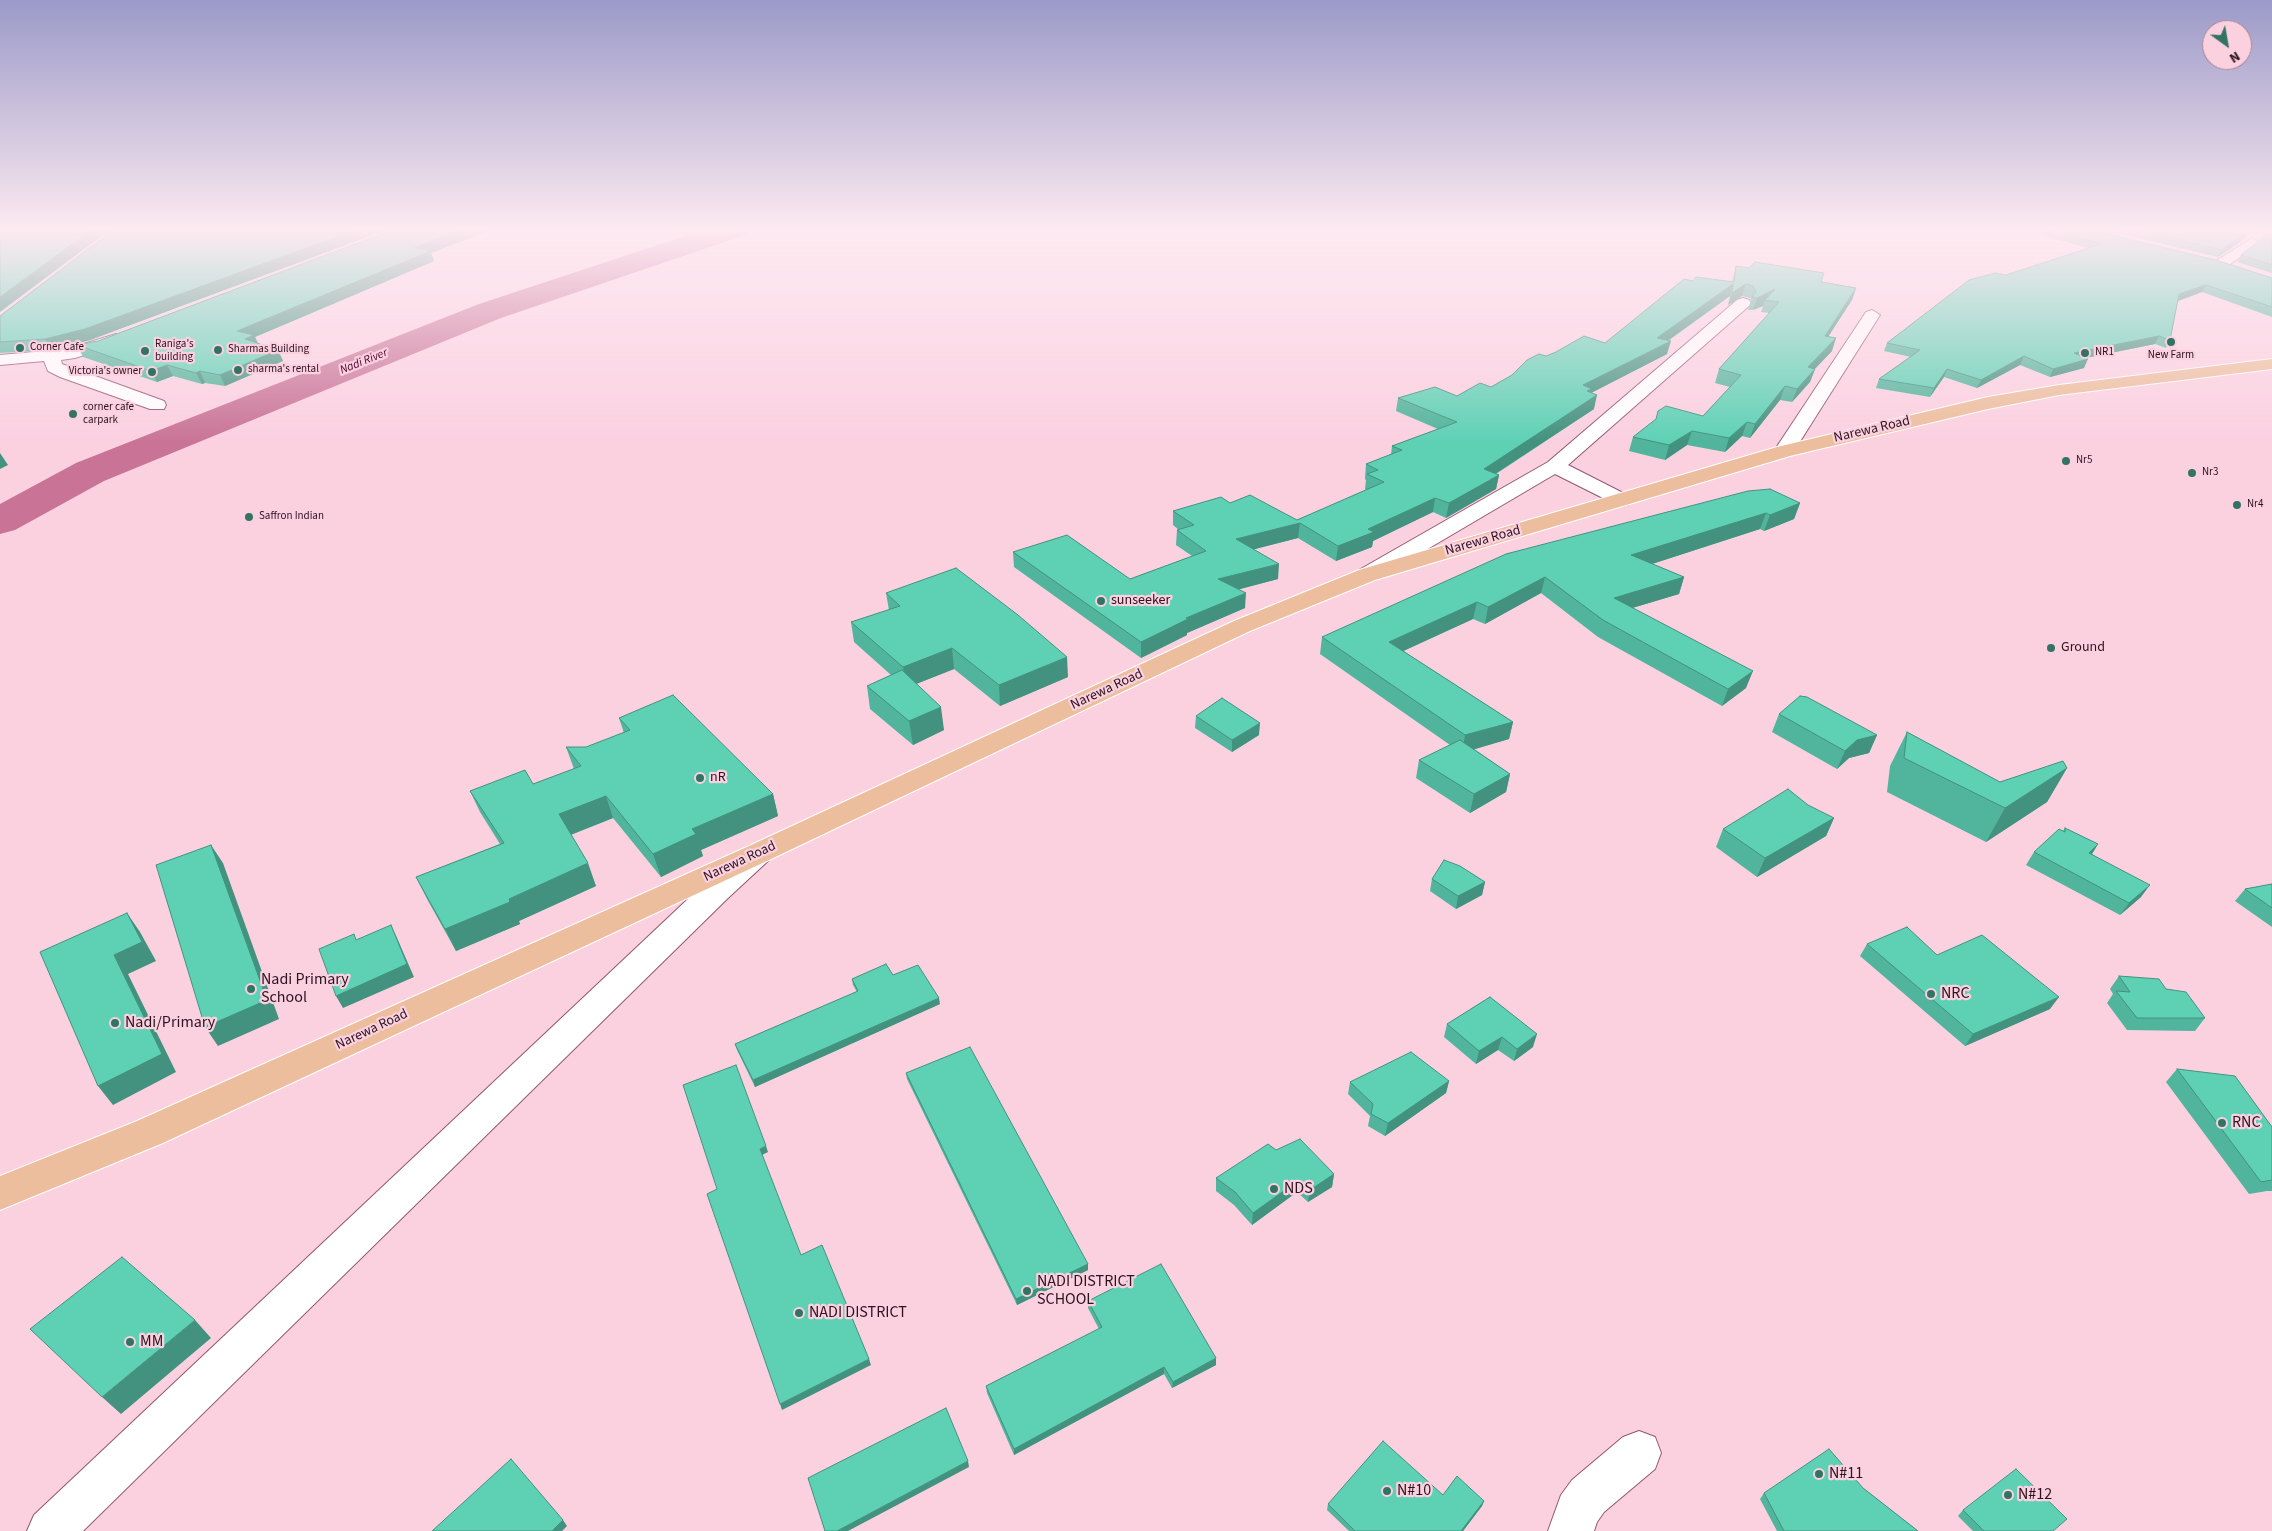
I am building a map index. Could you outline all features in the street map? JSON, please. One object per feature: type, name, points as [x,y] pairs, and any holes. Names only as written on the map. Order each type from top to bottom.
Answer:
[{"type":"main road","name":"Narewa Road","points":[[0,1193],[150,1132],[759,853],[1242,626],[1367,575],[1784,451],[1988,403],[2059,390],[2272,364]]},
{"type":"street","points":[[1367,575],[1555,466],[1743,303]]},
{"type":"street","points":[[1784,451],[1872,315]]},
{"type":"street","points":[[0,360],[51,357],[97,346],[126,335]]},
{"type":"street","points":[[51,357],[54,367],[66,373],[157,405]]},
{"type":"street","points":[[1555,466],[1622,500]]},
{"type":"street","points":[[50,1531],[710,896],[759,853]]},
{"type":"street","points":[[1570,1531],[1577,1512],[1588,1496],[1639,1453]]},
{"type":"building","points":[[22,299],[166,299],[85,329],[45,339],[0,342],[0,316]]},
{"type":"building","points":[[208,299],[314,299],[237,331],[254,335],[245,339],[278,350],[220,375],[200,371],[196,373],[167,365],[151,371],[77,345],[98,341]]},
{"type":"building","points":[[1659,299],[1711,299],[1657,338],[1671,341],[1583,385],[1592,389],[1587,391],[1597,395],[1484,469],[1499,475],[1449,503],[1435,498],[1368,529],[1374,532],[1338,546],[1300,523],[1236,539],[1279,564],[1218,579],[1246,593],[1186,618],[1188,619],[1141,642],[1013,552],[1067,535],[1130,579],[1206,551],[1177,530],[1194,525],[1173,511],[1221,497],[1230,503],[1250,495],[1297,520],[1384,482],[1367,474],[1378,470],[1366,464],[1402,450],[1392,446],[1457,422],[1398,398],[1435,387],[1457,396],[1480,383],[1491,387],[1512,375],[1527,360],[1539,354],[1546,356],[1556,352],[1584,336],[1605,343]]},
{"type":"building","points":[[1849,299],[1825,336],[1836,338],[1808,367],[1815,369],[1797,389],[1785,386],[1755,424],[1747,422],[1729,438],[1692,431],[1669,445],[1633,437],[1656,419],[1658,411],[1666,406],[1703,416],[1741,375],[1719,369],[1779,302],[1765,300]]},
{"type":"building","points":[[1944,299],[2178,299],[2170,340],[2159,336],[2074,353],[2088,359],[2053,369],[2024,356],[1981,380],[1947,369],[1934,388],[1879,379],[1920,350],[1887,343]]},
{"type":"building","points":[[2249,299],[2272,299],[2272,307]]},
{"type":"building","points":[[1770,489],[1800,503],[1770,515],[1766,513],[1631,555],[1684,577],[1614,598],[1753,671],[1728,689],[1603,620],[1545,577],[1488,607],[1477,602],[1389,642],[1513,722],[1465,735],[1322,637],[1506,554],[1748,491]]},
{"type":"building","points":[[956,568],[1018,615],[1067,657],[999,685],[952,648],[903,667],[851,622],[900,606],[886,593]]},
{"type":"building","points":[[902,670],[941,707],[909,721],[867,686]]},
{"type":"building","points":[[673,695],[773,794],[692,829],[696,834],[653,854],[606,796],[559,814],[588,863],[509,899],[510,902],[445,929],[416,877],[504,843],[470,791],[525,770],[533,784],[581,766],[566,747],[586,747],[630,730],[619,718]]},
{"type":"building","points":[[1800,696],[1807,697],[1877,735],[1857,740],[1845,751],[1779,714]]},
{"type":"building","points":[[1222,698],[1260,723],[1232,740],[1196,716]]},
{"type":"building","points":[[1907,732],[2000,782],[2063,761],[2067,768],[2005,808],[1904,758]]},
{"type":"building","points":[[1460,740],[1510,774],[1474,794],[1419,760]]},
{"type":"building","points":[[1788,789],[1808,805],[1834,818],[1765,858],[1723,829]]},
{"type":"building","points":[[2065,828],[2098,844],[2089,853],[2150,885],[2129,903],[2034,852],[2059,829],[2065,832]]},
{"type":"building","name":"Nadi Primary School","points":[[211,845],[267,1000],[205,1027],[156,865]]},
{"type":"building","points":[[1444,860],[1460,866],[1485,882],[1458,896],[1432,879]]},
{"type":"building","points":[[2272,884],[2272,908],[2245,889]]},
{"type":"building","name":"Nadi/Primary","points":[[127,913],[142,942],[114,955],[162,1054],[98,1086],[40,952]]},
{"type":"building","points":[[391,925],[407,964],[336,996],[319,949],[354,934],[356,940]]},
{"type":"building","points":[[1907,927],[1937,955],[1982,935],[2059,997],[1973,1034],[1867,944]]},
{"type":"building","points":[[886,964],[893,975],[918,965],[939,998],[753,1080],[735,1044],[858,991],[852,979]]},
{"type":"building","points":[[2119,976],[2159,979],[2166,989],[2186,992],[2205,1018],[2137,1018],[2116,991],[2130,992]]},
{"type":"building","points":[[1490,997],[1537,1034],[1517,1049],[1502,1037],[1479,1051],[1447,1024]]},
{"type":"building","points":[[970,1047],[1088,1264],[1016,1299],[906,1073]]},
{"type":"building","points":[[1411,1052],[1449,1081],[1388,1123],[1371,1114],[1373,1104],[1350,1082]]},
{"type":"building","name":"NADI DISTRICT","points":[[736,1065],[766,1146],[760,1149],[801,1255],[822,1245],[869,1359],[780,1404],[707,1194],[717,1189],[683,1085]]},
{"type":"building","points":[[2177,1069],[2235,1076],[2272,1127],[2272,1180],[2261,1182]]},
{"type":"building","name":"NDS","points":[[1300,1139],[1334,1174],[1310,1190],[1299,1180],[1253,1213],[1235,1192],[1216,1178],[1268,1144],[1276,1150]]},
{"type":"building","name":"MM","points":[[122,1257],[195,1320],[102,1397],[30,1329]]},
{"type":"building","points":[[1161,1264],[1216,1358],[1173,1382],[1164,1367],[1014,1449],[986,1386],[1102,1327],[1088,1301]]},
{"type":"building","points":[[946,1408],[968,1461],[837,1531],[825,1531],[808,1478]]},
{"type":"building","name":"N#10","points":[[1383,1441],[1443,1495],[1457,1476],[1484,1501],[1461,1531],[1355,1531],[1328,1504]]},
{"type":"building","name":"N#11","points":[[1829,1449],[1863,1488],[1918,1531],[1784,1531],[1764,1493]]},
{"type":"building","points":[[511,1459],[563,1520],[552,1531],[432,1531]]},
{"type":"building","name":"N#12","points":[[2016,1469],[2067,1519],[2053,1531],[1984,1531],[1963,1510]]},
{"type":"waterway","name":"Nadi River","points":[[0,521],[90,472],[490,311],[525,299]]},
{"type":"place","name":"New Farm","points":[[2171,342]]},
{"type":"place","name":"Corner Cafe","points":[[20,348]]},
{"type":"place","name":"Sharmas Building","points":[[218,350]]},
{"type":"place","name":"Raniga's building","points":[[145,351]]},
{"type":"place","name":"NR1","points":[[2085,353]]},
{"type":"place","name":"sharma's rental","points":[[238,370]]},
{"type":"place","name":"Victoria's owner","points":[[152,372]]},
{"type":"place","name":"corner cafe carpark","points":[[73,414]]},
{"type":"place","name":"Nr5","points":[[2066,461]]},
{"type":"place","name":"Nr3","points":[[2192,473]]},
{"type":"place","name":"Nr4","points":[[2237,505]]},
{"type":"place","name":"Saffron Indian","points":[[249,517]]},
{"type":"place","name":"sunseeker","points":[[1101,601]]},
{"type":"place","name":"Ground","points":[[2051,648]]},
{"type":"place","name":"nR","points":[[700,778]]},
{"type":"place","name":"Nadi Primary School","points":[[251,989]]},
{"type":"place","name":"NRC","points":[[1931,994]]},
{"type":"place","name":"Nadi/Primary","points":[[115,1023]]},
{"type":"place","name":"RNC","points":[[2222,1123]]},
{"type":"place","name":"NDS","points":[[1274,1189]]},
{"type":"place","name":"NADI DISTRICT SCHOOL","points":[[1027,1291]]},
{"type":"place","name":"NADI DISTRICT","points":[[799,1313]]},
{"type":"place","name":"MM","points":[[130,1342]]},
{"type":"place","name":"N#11","points":[[1819,1474]]},
{"type":"place","name":"N#10","points":[[1387,1491]]},
{"type":"place","name":"N#12","points":[[2008,1495]]}]
